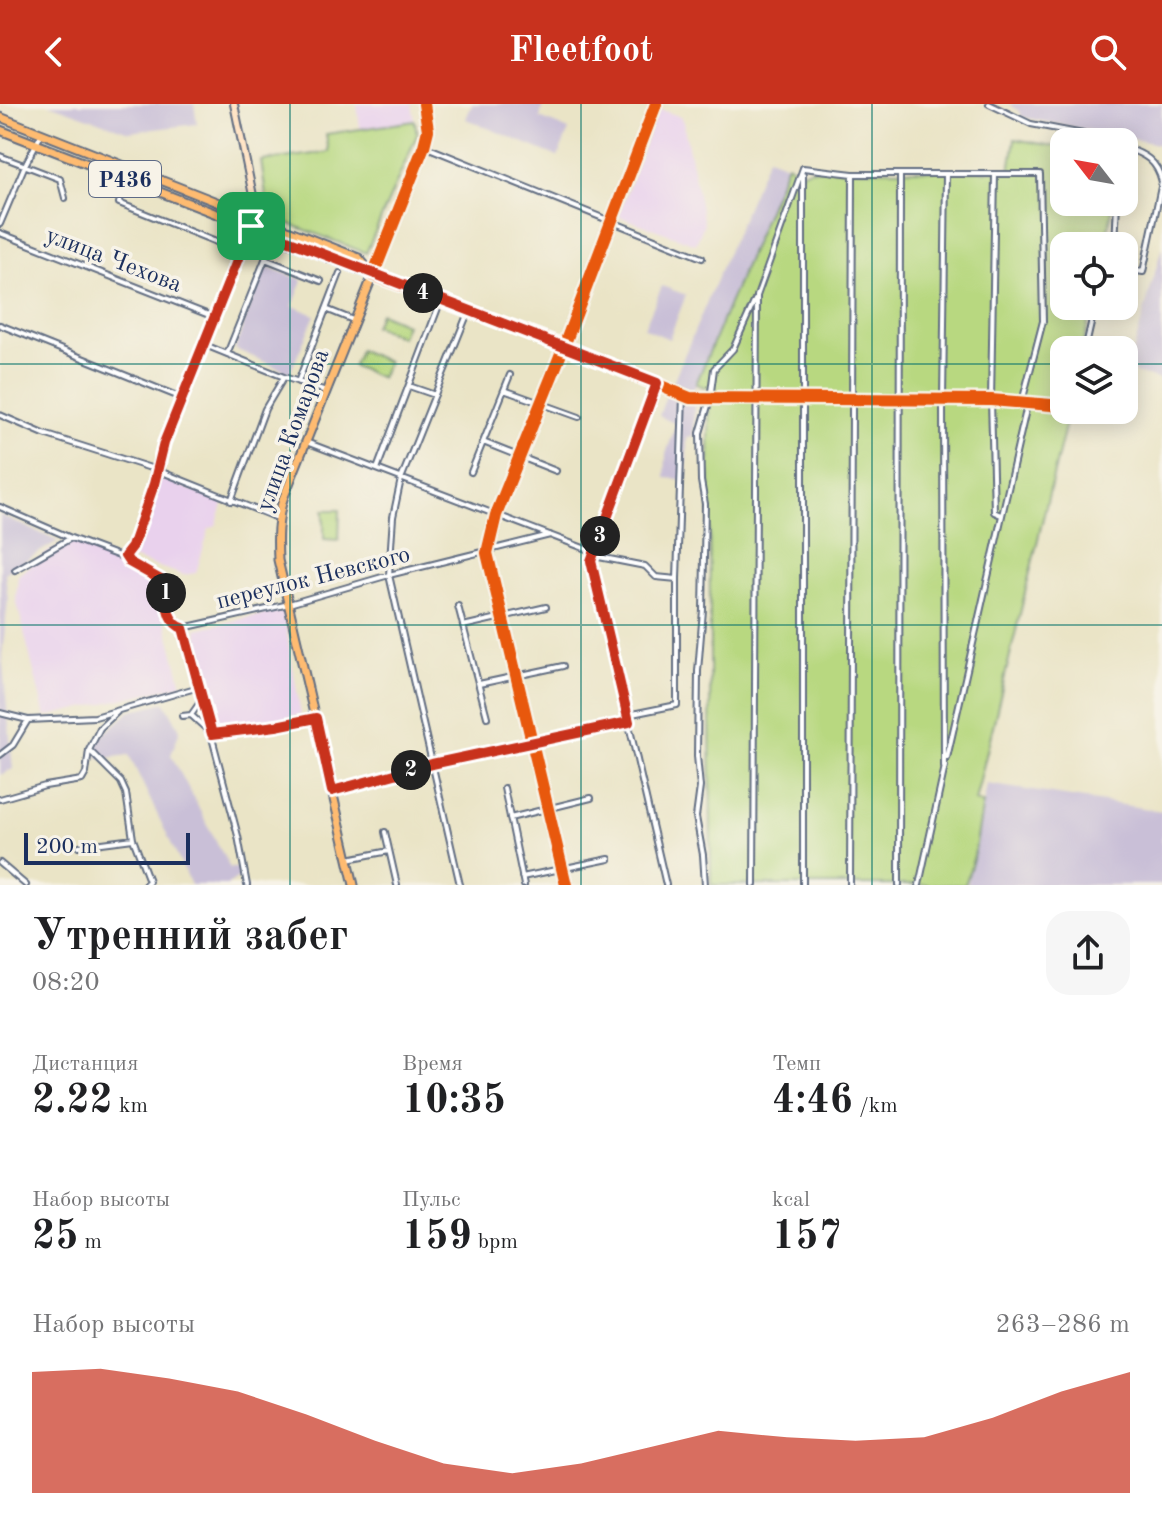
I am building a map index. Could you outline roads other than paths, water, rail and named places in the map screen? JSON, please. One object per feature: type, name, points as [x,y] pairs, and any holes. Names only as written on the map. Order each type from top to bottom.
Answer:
[{"type":"main road","points":[[0,117],[253,222],[359,258],[373,275]]},
{"type":"main road","name":"P436","points":[[0,130],[127,179],[253,222],[275,235],[373,275]]},
{"type":"main road","name":"улица Комарова","points":[[354,885],[278,560],[277,518],[373,275]]},
{"type":"street","points":[[125,556],[132,547],[159,456],[256,210],[234,104]]},
{"type":"street","points":[[424,104],[428,130],[424,146],[373,275],[564,346],[683,395],[710,399],[991,400],[1050,405]]},
{"type":"street","points":[[566,885],[487,553],[496,515],[656,104]]},
{"type":"street","points":[[989,104],[1031,124],[1052,128]]},
{"type":"street","points":[[0,224],[42,133]]},
{"type":"street","points":[[424,146],[702,258]]},
{"type":"street","points":[[1138,153],[1152,161],[1162,182],[1143,272],[1138,271]]},
{"type":"street","points":[[0,156],[60,179],[65,198]]},
{"type":"street","points":[[803,168],[853,174],[1040,174],[1043,321],[919,885]]},
{"type":"street","points":[[705,885],[696,817],[700,787],[698,685],[705,504],[700,433],[710,399],[714,369],[733,349],[757,296],[803,168]]},
{"type":"street","points":[[803,168],[803,885]]},
{"type":"street","points":[[850,885],[853,174]]},
{"type":"street","points":[[899,885],[900,174]]},
{"type":"street","points":[[944,767],[946,174]]},
{"type":"street","points":[[995,174],[991,400],[994,512],[1001,515]]},
{"type":"street","points":[[127,179],[119,203],[241,252]]},
{"type":"street","name":"улица Чехова","points":[[0,233],[214,317]]},
{"type":"street","points":[[227,354],[275,235]]},
{"type":"street","points":[[265,259],[321,281]]},
{"type":"street","points":[[298,382],[340,273]]},
{"type":"street","points":[[754,885],[757,296]]},
{"type":"street","points":[[377,469],[441,300]]},
{"type":"street","points":[[326,309],[354,320]]},
{"type":"street","points":[[460,885],[389,575],[393,517],[401,479],[469,310]]},
{"type":"street","points":[[0,325],[182,398]]},
{"type":"street","points":[[204,345],[326,391]]},
{"type":"street","points":[[471,472],[510,375]]},
{"type":"street","points":[[231,501],[265,409],[284,377]]},
{"type":"street","points":[[657,383],[591,561],[666,885]]},
{"type":"street","points":[[409,386],[435,395]]},
{"type":"street","points":[[504,390],[579,417]]},
{"type":"street","points":[[332,791],[677,705],[677,579],[683,395]]},
{"type":"street","points":[[0,415],[44,434],[157,470],[277,518]]},
{"type":"street","points":[[306,442],[594,552],[599,557],[645,566],[656,577],[677,579]]},
{"type":"street","points":[[483,442],[556,471]]},
{"type":"street","points":[[0,507],[71,538],[125,556]]},
{"type":"street","name":"переулок Невского","points":[[183,628],[289,604],[389,575],[550,535]]},
{"type":"street","points":[[15,570],[71,538]]},
{"type":"street","points":[[125,556],[129,562],[161,580],[170,617],[173,623],[183,628],[212,734],[247,885]]},
{"type":"street","points":[[458,606],[487,717]]},
{"type":"street","points":[[463,626],[546,607]]},
{"type":"street","points":[[479,684],[563,666]]},
{"type":"street","points":[[0,713],[28,720],[81,718],[199,687]]},
{"type":"street","points":[[182,716],[191,715],[203,698]]},
{"type":"street","points":[[0,799],[45,786],[82,780],[89,750],[100,728],[121,709]]},
{"type":"street","points":[[191,715],[212,734],[316,718]]},
{"type":"street","points":[[0,755],[13,745],[28,720]]},
{"type":"street","points":[[89,750],[121,782],[126,793],[133,839],[148,884]]},
{"type":"street","points":[[504,788],[524,885]]},
{"type":"street","points":[[510,818],[591,798]]},
{"type":"street","points":[[385,832],[397,885]]},
{"type":"street","points":[[79,846],[133,839]]},
{"type":"street","points":[[348,859],[389,851]]},
{"type":"street","points":[[522,877],[609,859]]},
{"type":"street","points":[[0,863],[26,885]]}]
